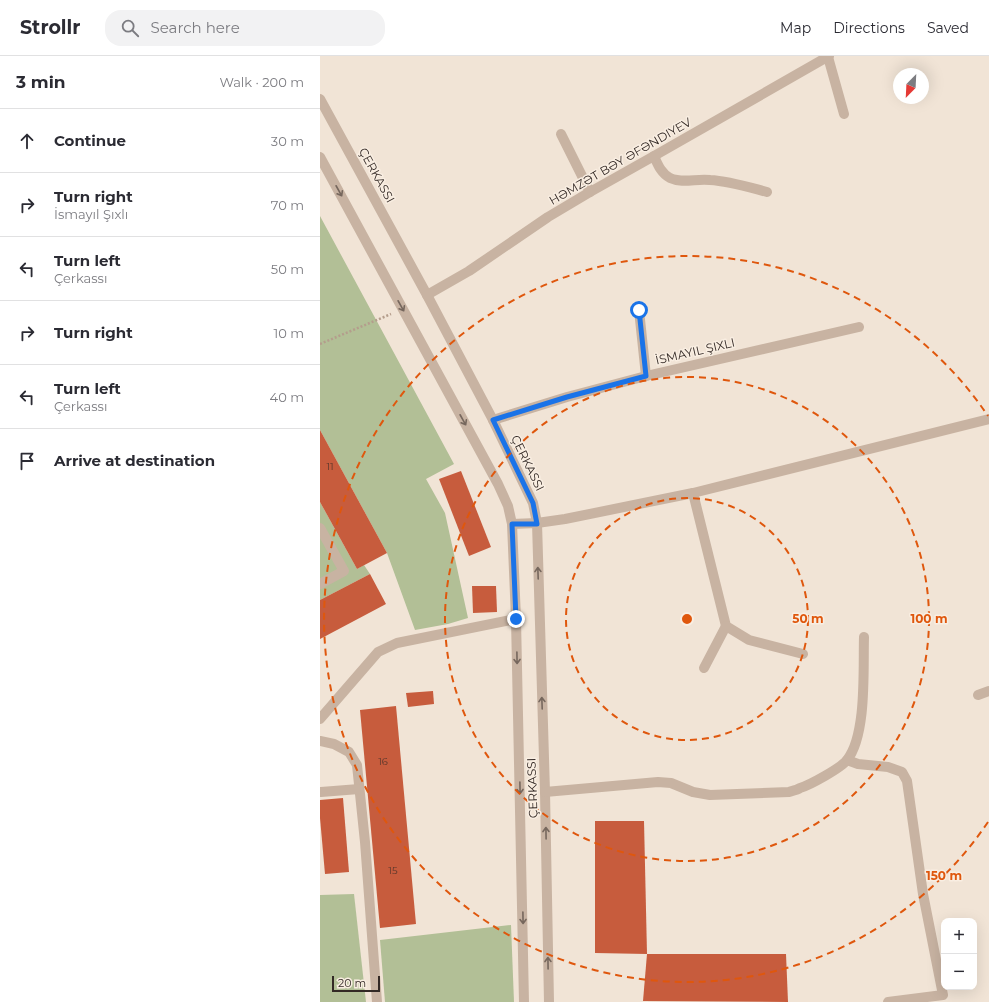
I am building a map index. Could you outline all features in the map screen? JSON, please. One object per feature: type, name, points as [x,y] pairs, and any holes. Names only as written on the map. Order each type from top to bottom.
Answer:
[{"type":"street","points":[[828,56],[844,114]]},
{"type":"street","name":"HƏMZƏT BƏY ƏFƏNDIYEV","points":[[427,295],[475,268],[548,217],[828,56]]},
{"type":"street","points":[[320,99],[427,295],[493,420],[533,503],[537,524],[545,792],[549,1002]]},
{"type":"street","points":[[561,134],[590,192]]},
{"type":"street","points":[[654,156],[660,170],[670,178],[682,181],[708,179],[730,182],[767,192]]},
{"type":"street","points":[[320,157],[498,484],[508,506],[512,524],[516,619],[524,1002]]},
{"type":"street","points":[[639,310],[646,376]]},
{"type":"street","points":[[493,420],[567,397],[646,376],[859,327]]},
{"type":"street","points":[[512,524],[537,524],[693,493],[989,420]]},
{"type":"street","points":[[693,493],[726,626],[704,668]]},
{"type":"street","points":[[320,528],[344,571],[320,584]]},
{"type":"street","points":[[320,719],[378,652],[397,643],[516,619]]},
{"type":"street","points":[[726,626],[749,640],[803,654]]},
{"type":"street","points":[[545,792],[658,782],[671,784],[693,792],[710,795],[789,792],[801,788],[840,766],[847,760],[854,749],[860,732],[864,637]]},
{"type":"street","points":[[978,695],[989,691]]},
{"type":"street","points":[[320,741],[334,744],[348,752],[357,765],[365,842],[377,1002]]},
{"type":"street","points":[[847,760],[858,764],[888,767],[902,772],[907,780],[923,894],[943,995],[888,1002]]},
{"type":"street","points":[[321,792],[360,790]]},
{"type":"path","points":[[320,344],[402,308]]},
{"type":"green space","points":[[320,216],[454,464],[426,479],[445,513],[468,618],[448,624],[415,630],[387,553],[320,430]]},
{"type":"green space","points":[[320,502],[357,569],[364,565],[370,574],[320,600]]},
{"type":"green space","points":[[354,894],[366,1002],[320,1002],[320,895]]},
{"type":"green space","points":[[511,925],[514,1002],[385,1002],[380,940]]},
{"type":"building","points":[[320,430],[387,553],[357,569],[320,502]]},
{"type":"building","points":[[461,471],[491,547],[469,556],[439,479]]},
{"type":"building","points":[[370,574],[386,604],[320,639],[320,600]]},
{"type":"building","points":[[472,586],[496,586],[497,612],[473,613]]},
{"type":"building","points":[[433,691],[434,704],[408,707],[406,693]]},
{"type":"building","points":[[396,706],[416,924],[380,928],[360,710]]},
{"type":"building","points":[[343,798],[349,872],[325,874],[320,818],[320,800]]},
{"type":"building","points":[[595,821],[644,821],[647,954],[595,953]]},
{"type":"building","points":[[647,954],[786,954],[788,1002],[643,1001]]},
{"type":"route","points":[[516,619],[512,524],[537,524],[533,503],[493,420],[567,397],[646,376],[639,310]]}]
